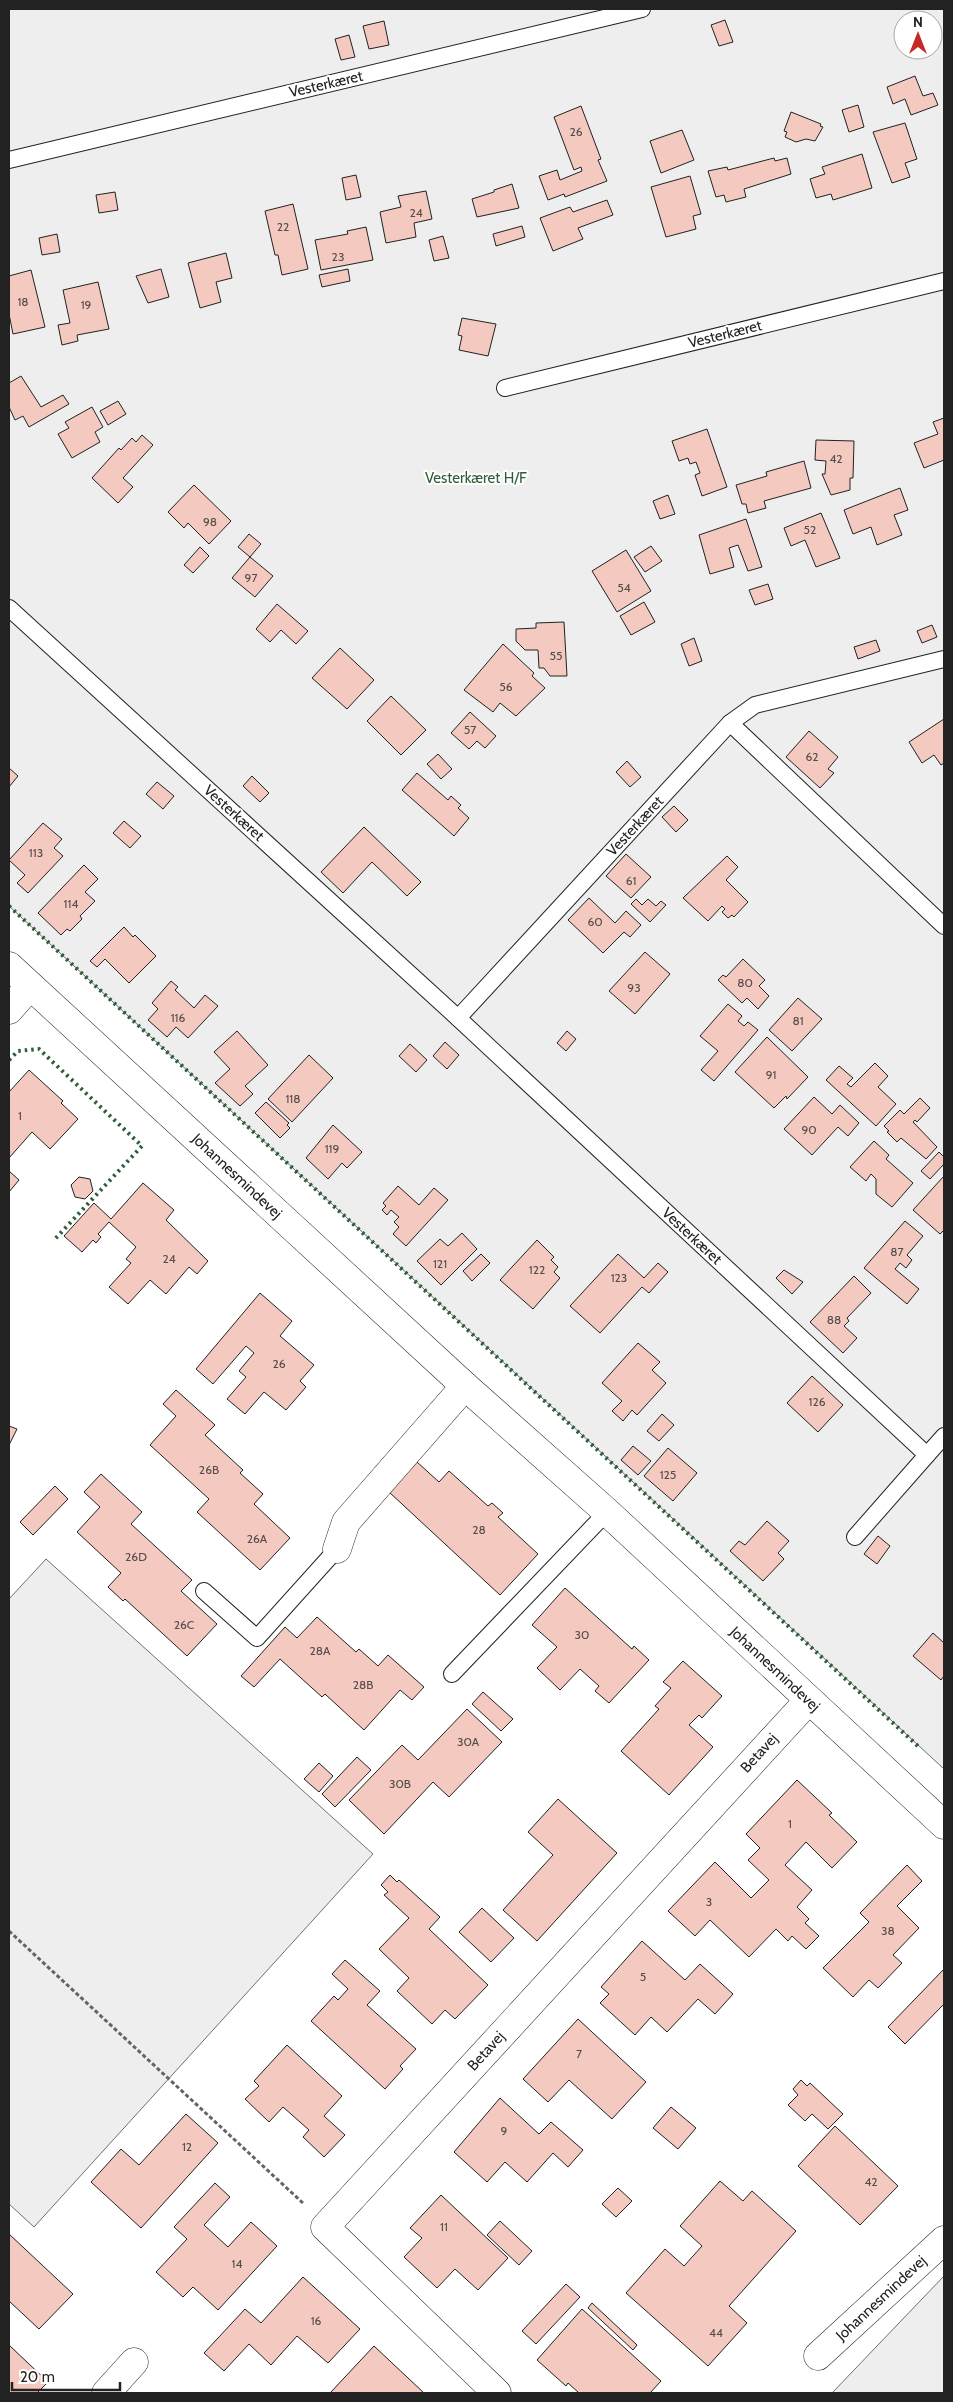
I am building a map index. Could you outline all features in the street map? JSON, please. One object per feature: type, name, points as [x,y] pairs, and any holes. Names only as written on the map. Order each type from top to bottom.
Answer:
[{"type":"street","name":"Johannesmindevej","points":[[9,966],[465,1386],[607,1512],[944,1825]]},
{"type":"street","points":[[9,1010],[30,986]]},
{"type":"street","points":[[337,1549],[346,1522],[465,1386]]},
{"type":"street","name":"Betavej","points":[[325,2227],[809,1700]]},
{"type":"street","points":[[325,2227],[497,2393]]},
{"type":"street","name":"Johannesmindevej","points":[[818,2356],[944,2240]]},
{"type":"street","points":[[106,2393],[134,2362]]},
{"type":"lane","name":"Vesterkæret","points":[[9,160],[642,9]]},
{"type":"lane","name":"Vesterkæret","points":[[505,388],[944,281]]},
{"type":"lane","name":"Vesterkæret","points":[[9,608],[458,1018],[926,1455]]},
{"type":"lane","name":"Vesterkæret","points":[[458,1018],[730,723],[755,705],[944,659]]},
{"type":"lane","points":[[730,723],[944,926]]},
{"type":"lane","points":[[854,1537],[944,1436]]},
{"type":"lane","points":[[452,1674],[607,1512]]},
{"type":"lane","points":[[204,1591],[257,1638],[337,1549]]},
{"type":"path","points":[[9,1931],[296,2196],[325,2227]]},
{"type":"green space","name":"Vesterkæret H/F","points":[[9,9],[944,9],[944,1769],[9,906]]},
{"type":"green space","points":[[46,1559],[373,1854],[34,2227],[9,2204],[9,1599]]},
{"type":"green space","points":[[944,2276],[944,2393],[832,2393]]},
{"type":"building","points":[[725,20],[733,42],[719,46],[711,25]]},
{"type":"building","points":[[384,21],[389,45],[369,49],[363,26]]},
{"type":"building","points":[[349,35],[355,57],[341,60],[335,39]]},
{"type":"building","points":[[915,76],[923,96],[933,93],[938,105],[911,115],[905,99],[893,104],[887,87]]},
{"type":"building","points":[[858,105],[864,127],[849,132],[842,110]]},
{"type":"building","points":[[581,106],[601,159],[598,160],[607,181],[565,197],[564,194],[548,200],[539,176],[557,170],[560,180],[582,171],[581,167],[574,170],[554,117]]},
{"type":"building","points":[[791,112],[821,124],[820,126],[823,127],[815,141],[806,139],[796,142],[785,137],[787,132],[784,131]]},
{"type":"building","points":[[905,123],[917,159],[905,163],[910,177],[892,183],[873,132]]},
{"type":"building","points":[[682,130],[694,160],[661,173],[650,141]]},
{"type":"building","points":[[862,154],[872,188],[833,200],[831,194],[816,198],[810,179],[825,174],[822,167]]},
{"type":"building","points":[[774,158],[775,161],[787,158],[791,174],[744,189],[746,197],[726,202],[724,195],[716,197],[708,171],[727,167],[728,170]]},
{"type":"building","points":[[356,175],[361,197],[346,200],[342,178]]},
{"type":"building","points":[[690,176],[701,214],[693,216],[696,229],[666,237],[651,187]]},
{"type":"building","points":[[512,184],[519,208],[477,217],[472,199]]},
{"type":"building","points":[[426,191],[432,219],[414,223],[416,237],[386,243],[380,212],[401,207],[398,196]]},
{"type":"building","points":[[115,192],[118,210],[99,213],[96,195]]},
{"type":"building","points":[[607,200],[613,215],[578,228],[583,239],[553,251],[540,218],[570,207],[573,212]]},
{"type":"building","points":[[293,204],[308,269],[282,275],[278,255],[275,255],[265,211]]},
{"type":"building","points":[[522,226],[525,237],[496,246],[493,234]]},
{"type":"building","points":[[366,227],[373,260],[321,270],[315,240],[348,234],[347,231]]},
{"type":"building","points":[[57,234],[60,252],[42,255],[39,238]]},
{"type":"building","points":[[443,236],[449,258],[434,261],[429,240]]},
{"type":"building","points":[[226,253],[232,278],[216,282],[221,302],[200,308],[188,263]]},
{"type":"building","points":[[161,269],[169,297],[148,303],[136,276]]},
{"type":"building","points":[[348,269],[350,281],[322,287],[319,275]]},
{"type":"building","points":[[31,270],[45,327],[13,334],[9,314],[9,276]]},
{"type":"building","points":[[98,282],[109,329],[77,335],[78,341],[62,345],[58,325],[70,323],[63,290]]},
{"type":"building","points":[[462,318],[496,324],[488,356],[459,350],[462,336],[458,335]]},
{"type":"building","points":[[21,376],[41,407],[63,395],[69,404],[29,427],[23,416],[15,420],[9,407],[9,383]]},
{"type":"building","points":[[118,401],[126,414],[108,425],[100,411]]},
{"type":"building","points":[[92,407],[103,427],[95,432],[100,442],[72,458],[58,434],[69,428],[65,422]]},
{"type":"building","points":[[944,418],[944,460],[924,468],[914,443],[938,434],[933,422]]},
{"type":"building","points":[[707,429],[727,487],[702,496],[695,475],[700,473],[696,462],[690,464],[688,458],[679,461],[672,441]]},
{"type":"building","points":[[142,435],[153,445],[123,478],[133,487],[118,503],[92,478],[119,448],[121,450],[132,438],[136,442]]},
{"type":"building","points":[[816,440],[854,441],[853,478],[850,478],[850,490],[831,495],[822,474],[825,474],[826,461],[815,460]]},
{"type":"building","points":[[804,461],[811,488],[764,501],[766,508],[748,513],[746,504],[742,504],[736,485],[767,476],[766,472]]},
{"type":"building","points":[[194,485],[231,521],[209,544],[188,523],[184,528],[168,512]]},
{"type":"building","points":[[900,488],[908,510],[894,515],[902,535],[877,545],[871,527],[853,534],[844,510]]},
{"type":"building","points":[[668,495],[675,514],[660,519],[653,501]]},
{"type":"building","points":[[821,513],[840,558],[816,567],[805,540],[791,546],[784,528]]},
{"type":"building","points":[[746,519],[762,567],[748,571],[738,545],[729,548],[734,567],[710,574],[699,535]]},
{"type":"building","points":[[249,534],[261,544],[250,557],[238,547]]},
{"type":"building","points":[[651,546],[662,561],[645,572],[634,557]]},
{"type":"building","points":[[200,547],[209,556],[193,573],[184,565]]},
{"type":"building","points":[[626,550],[651,591],[617,612],[592,571]]},
{"type":"building","points":[[250,557],[273,576],[255,597],[232,578]]},
{"type":"building","points":[[768,584],[773,599],[755,605],[749,590]]},
{"type":"building","points":[[644,602],[655,622],[631,635],[620,616]]},
{"type":"building","points":[[277,604],[308,631],[296,644],[281,630],[270,642],[256,629]]},
{"type":"building","points":[[564,622],[567,676],[550,676],[544,668],[539,668],[538,650],[525,650],[516,641],[516,629],[536,628],[536,623]]},
{"type":"building","points":[[932,625],[937,637],[922,643],[917,631]]},
{"type":"building","points":[[694,638],[702,661],[689,666],[681,644]]},
{"type":"building","points":[[876,640],[880,651],[858,659],[854,647]]},
{"type":"building","points":[[503,644],[534,673],[532,676],[545,688],[516,716],[500,703],[493,712],[464,690]]},
{"type":"building","points":[[340,648],[374,680],[347,709],[312,678]]},
{"type":"building","points":[[391,696],[426,730],[401,755],[367,721]]},
{"type":"building","points":[[470,712],[496,736],[485,748],[477,741],[469,749],[451,733]]},
{"type":"building","points":[[944,719],[944,763],[941,765],[934,755],[922,763],[909,742]]},
{"type":"building","points":[[809,731],[838,757],[828,769],[834,773],[820,788],[786,757]]},
{"type":"building","points":[[438,754],[452,769],[441,779],[427,764]]},
{"type":"building","points":[[627,761],[641,777],[630,787],[616,772]]},
{"type":"building","points":[[9,768],[18,776],[9,787]]},
{"type":"building","points":[[417,773],[448,800],[451,796],[461,805],[458,808],[469,818],[454,836],[402,790]]},
{"type":"building","points":[[252,776],[269,793],[260,802],[243,786]]},
{"type":"building","points":[[157,782],[174,796],[163,809],[146,794]]},
{"type":"building","points":[[674,806],[688,820],[676,832],[662,817]]},
{"type":"building","points":[[124,821],[141,836],[130,848],[113,833]]},
{"type":"building","points":[[43,823],[62,839],[54,848],[63,856],[28,893],[17,883],[25,875],[9,860]]},
{"type":"building","points":[[364,827],[421,882],[407,896],[372,862],[343,893],[321,872]]},
{"type":"building","points":[[626,854],[651,877],[631,898],[606,876]]},
{"type":"building","points":[[727,856],[738,867],[726,880],[748,902],[734,917],[732,915],[728,918],[722,912],[725,909],[722,906],[708,921],[683,898]]},
{"type":"building","points":[[84,865],[98,879],[85,892],[95,901],[80,916],[82,919],[70,931],[67,929],[61,935],[38,913]]},
{"type":"building","points":[[589,898],[615,923],[626,911],[641,925],[630,937],[624,932],[603,953],[568,920]]},
{"type":"building","points":[[636,899],[642,905],[648,899],[656,906],[661,901],[666,905],[650,922],[631,904]]},
{"type":"building","points":[[124,927],[156,956],[129,983],[105,959],[97,967],[90,961]]},
{"type":"building","points":[[645,952],[670,974],[635,1014],[609,991]]},
{"type":"building","points":[[743,959],[765,980],[759,986],[769,996],[758,1009],[747,998],[742,1003],[718,980],[723,975],[726,977]]},
{"type":"building","points":[[171,981],[178,987],[175,990],[194,1008],[205,995],[218,1006],[188,1038],[176,1027],[167,1037],[148,1020],[158,1009],[152,1003]]},
{"type":"building","points":[[798,998],[822,1019],[792,1051],[769,1030]]},
{"type":"building","points":[[728,1004],[742,1016],[738,1021],[744,1026],[748,1022],[758,1030],[714,1081],[701,1070],[718,1051],[700,1036]]},
{"type":"building","points":[[237,1031],[268,1065],[245,1086],[253,1094],[240,1106],[215,1083],[230,1069],[214,1052]]},
{"type":"building","points":[[567,1031],[576,1039],[566,1051],[557,1043]]},
{"type":"building","points":[[767,1037],[808,1077],[787,1099],[786,1096],[774,1108],[735,1072]]},
{"type":"building","points":[[445,1042],[459,1055],[447,1069],[433,1056]]},
{"type":"building","points":[[410,1044],[427,1060],[416,1072],[399,1056]]},
{"type":"building","points":[[309,1055],[333,1078],[292,1122],[268,1099]]},
{"type":"building","points":[[875,1063],[888,1076],[878,1087],[896,1104],[876,1126],[826,1080],[839,1066],[853,1078],[847,1084],[851,1087]]},
{"type":"building","points":[[29,1070],[63,1101],[61,1103],[78,1119],[50,1149],[32,1132],[9,1158],[9,1092]]},
{"type":"building","points":[[814,1097],[832,1114],[840,1105],[859,1123],[848,1136],[838,1127],[812,1155],[784,1129]]},
{"type":"building","points":[[920,1098],[930,1108],[917,1122],[915,1120],[913,1122],[937,1147],[926,1159],[901,1138],[897,1142],[884,1126],[900,1110],[904,1114]]},
{"type":"building","points":[[266,1102],[289,1123],[287,1125],[290,1128],[280,1138],[255,1113]]},
{"type":"building","points":[[333,1125],[362,1152],[347,1168],[342,1163],[328,1179],[306,1158]]},
{"type":"building","points":[[874,1141],[889,1155],[886,1159],[913,1183],[892,1207],[876,1194],[876,1179],[871,1174],[866,1181],[850,1167]]},
{"type":"building","points":[[939,1152],[944,1157],[944,1164],[930,1179],[921,1171]]},
{"type":"building","points":[[9,1171],[19,1180],[9,1192]]},
{"type":"building","points":[[944,1176],[944,1230],[940,1234],[913,1210]]},
{"type":"building","points":[[79,1177],[90,1179],[93,1191],[85,1199],[75,1197],[71,1185]]},
{"type":"building","points":[[143,1183],[174,1210],[166,1220],[208,1261],[197,1274],[189,1267],[166,1294],[150,1280],[128,1304],[109,1287],[131,1263],[126,1259],[136,1247],[109,1222],[98,1234],[101,1237],[96,1243],[93,1240],[82,1252],[64,1236],[94,1203],[111,1219]]},
{"type":"building","points":[[398,1186],[419,1205],[434,1188],[448,1200],[406,1246],[393,1234],[399,1227],[394,1222],[399,1217],[391,1210],[387,1215],[382,1210],[386,1206],[383,1203]]},
{"type":"building","points":[[905,1221],[923,1236],[907,1255],[912,1260],[906,1268],[900,1263],[895,1269],[919,1289],[907,1304],[864,1268]]},
{"type":"building","points":[[462,1233],[477,1249],[441,1285],[417,1261],[440,1239],[448,1246]]},
{"type":"building","points":[[537,1240],[554,1257],[551,1260],[558,1267],[554,1272],[560,1278],[533,1309],[500,1280]]},
{"type":"building","points":[[481,1254],[490,1263],[472,1281],[463,1271]]},
{"type":"building","points":[[618,1254],[644,1278],[658,1263],[668,1272],[649,1293],[642,1287],[600,1333],[570,1306]]},
{"type":"building","points":[[784,1270],[803,1282],[792,1294],[776,1278]]},
{"type":"building","points":[[854,1276],[871,1293],[847,1318],[849,1321],[844,1326],[857,1338],[843,1353],[810,1322]]},
{"type":"building","points":[[260,1293],[292,1321],[280,1336],[314,1365],[300,1381],[306,1387],[286,1410],[264,1392],[245,1414],[227,1399],[246,1377],[239,1371],[254,1353],[246,1346],[213,1384],[196,1369]]},
{"type":"building","points":[[638,1343],[660,1362],[652,1370],[666,1383],[637,1415],[632,1410],[623,1421],[612,1411],[622,1401],[602,1383]]},
{"type":"building","points":[[812,1376],[843,1405],[818,1432],[787,1403]]},
{"type":"building","points":[[176,1390],[215,1425],[205,1435],[243,1470],[240,1473],[263,1494],[254,1504],[290,1538],[260,1570],[197,1512],[209,1499],[150,1445],[176,1416],[163,1404]]},
{"type":"building","points":[[662,1414],[674,1425],[659,1441],[647,1431]]},
{"type":"building","points":[[9,1426],[17,1429],[9,1445]]},
{"type":"building","points":[[633,1446],[651,1461],[638,1475],[621,1460]]},
{"type":"building","points":[[668,1448],[697,1473],[673,1501],[644,1476]]},
{"type":"building","points":[[417,1462],[439,1482],[449,1471],[488,1506],[492,1503],[503,1513],[498,1517],[538,1554],[500,1595],[389,1492]]},
{"type":"building","points":[[101,1474],[142,1512],[131,1524],[192,1580],[181,1591],[217,1624],[187,1656],[125,1599],[123,1601],[108,1587],[121,1573],[77,1532],[100,1507],[84,1492]]},
{"type":"building","points":[[55,1486],[68,1499],[33,1535],[20,1522]]},
{"type":"building","points":[[767,1521],[789,1541],[778,1553],[784,1559],[763,1581],[730,1551],[739,1541],[745,1545]]},
{"type":"building","points":[[878,1536],[890,1546],[877,1564],[864,1554]]},
{"type":"building","points":[[565,1588],[632,1649],[634,1646],[649,1660],[609,1703],[595,1691],[599,1686],[580,1669],[560,1690],[537,1668],[557,1647],[532,1625]]},
{"type":"building","points":[[317,1617],[356,1652],[359,1649],[378,1666],[388,1655],[424,1687],[412,1700],[400,1690],[364,1730],[325,1694],[322,1697],[280,1659],[254,1687],[241,1676],[285,1627],[297,1638]]},
{"type":"building","points":[[933,1633],[944,1643],[944,1676],[941,1680],[913,1656]]},
{"type":"building","points":[[683,1661],[722,1696],[702,1718],[699,1715],[689,1725],[713,1747],[669,1795],[621,1751],[659,1709],[655,1706],[671,1688],[663,1682]]},
{"type":"building","points":[[483,1692],[513,1719],[501,1731],[472,1704]]},
{"type":"building","points":[[467,1709],[502,1742],[449,1797],[433,1782],[384,1834],[349,1800],[402,1745],[418,1760]]},
{"type":"building","points":[[357,1757],[371,1770],[335,1807],[322,1794]]},
{"type":"building","points":[[319,1763],[333,1776],[319,1792],[304,1779]]},
{"type":"building","points":[[797,1780],[832,1813],[829,1815],[857,1842],[832,1868],[806,1842],[785,1865],[812,1890],[797,1907],[809,1919],[805,1923],[819,1936],[806,1949],[792,1936],[788,1941],[776,1929],[749,1957],[710,1920],[695,1936],[668,1911],[715,1862],[751,1898],[769,1880],[748,1860],[760,1848],[746,1834]]},
{"type":"building","points":[[558,1799],[617,1853],[537,1941],[503,1910],[553,1855],[528,1832]]},
{"type":"building","points":[[907,1865],[922,1881],[897,1906],[919,1928],[893,1955],[902,1963],[878,1988],[869,1980],[853,1997],[823,1968],[869,1922],[860,1913]]},
{"type":"building","points":[[390,1875],[397,1882],[399,1880],[440,1917],[429,1929],[488,1985],[455,2019],[445,2010],[432,2024],[397,1991],[409,1978],[379,1949],[409,1918],[384,1895],[388,1892],[381,1885]]},
{"type":"building","points":[[482,1908],[514,1938],[491,1962],[459,1932]]},
{"type":"building","points":[[642,1941],[685,1980],[700,1964],[733,1994],[715,2014],[698,1999],[667,2032],[651,2017],[635,2035],[600,2003],[609,1994],[601,1987]]},
{"type":"building","points":[[345,1960],[380,1991],[367,2005],[416,2049],[400,2066],[403,2069],[385,2089],[311,2021],[334,1996],[338,2000],[348,1989],[332,1974]]},
{"type":"building","points":[[944,1969],[944,2004],[905,2044],[888,2027]]},
{"type":"building","points":[[578,2019],[646,2082],[612,2119],[569,2080],[548,2102],[523,2079]]},
{"type":"building","points":[[287,2045],[342,2096],[324,2116],[345,2135],[324,2157],[303,2137],[309,2130],[283,2107],[269,2122],[245,2099],[259,2086],[254,2081]]},
{"type":"building","points":[[801,2080],[807,2086],[810,2083],[843,2114],[828,2129],[812,2114],[805,2121],[788,2105],[798,2095],[793,2089]]},
{"type":"building","points":[[500,2098],[539,2134],[551,2122],[583,2150],[568,2167],[553,2153],[527,2182],[505,2162],[487,2182],[454,2152]]},
{"type":"building","points":[[671,2107],[696,2128],[678,2149],[653,2128]]},
{"type":"building","points":[[186,2114],[218,2143],[141,2228],[91,2182],[121,2149],[139,2165]]},
{"type":"building","points":[[835,2126],[898,2186],[860,2225],[798,2166]]},
{"type":"building","points":[[720,2181],[743,2201],[752,2191],[796,2231],[729,2306],[747,2323],[708,2366],[626,2293],[665,2249],[684,2266],[702,2246],[680,2226]]},
{"type":"building","points":[[215,2183],[230,2197],[204,2225],[228,2247],[251,2222],[277,2246],[218,2310],[193,2287],[183,2297],[156,2272],[187,2239],[174,2227]]},
{"type":"building","points":[[618,2188],[632,2201],[616,2217],[602,2204]]},
{"type":"building","points":[[441,2195],[508,2258],[478,2290],[455,2269],[437,2288],[404,2257],[422,2238],[410,2228]]},
{"type":"building","points":[[500,2221],[532,2251],[519,2265],[487,2235]]},
{"type":"building","points":[[9,2234],[73,2294],[39,2329],[9,2301]]},
{"type":"building","points":[[303,2277],[360,2329],[328,2363],[297,2336],[271,2365],[249,2344],[224,2371],[204,2353],[245,2309],[261,2323]]},
{"type":"building","points":[[566,2284],[580,2297],[536,2344],[522,2331]]},
{"type":"building","points":[[592,2303],[637,2345],[633,2350],[588,2308]]},
{"type":"building","points":[[582,2309],[661,2381],[650,2393],[579,2393],[568,2383],[566,2386],[537,2360]]},
{"type":"building","points":[[9,2345],[48,2382],[37,2393],[9,2393]]},
{"type":"building","points":[[374,2346],[424,2393],[330,2393]]},
{"type":"hedge","points":[[9,906],[920,1748]]},
{"type":"hedge","points":[[9,1060],[18,1051],[39,1049],[142,1146],[55,1239]]}]
